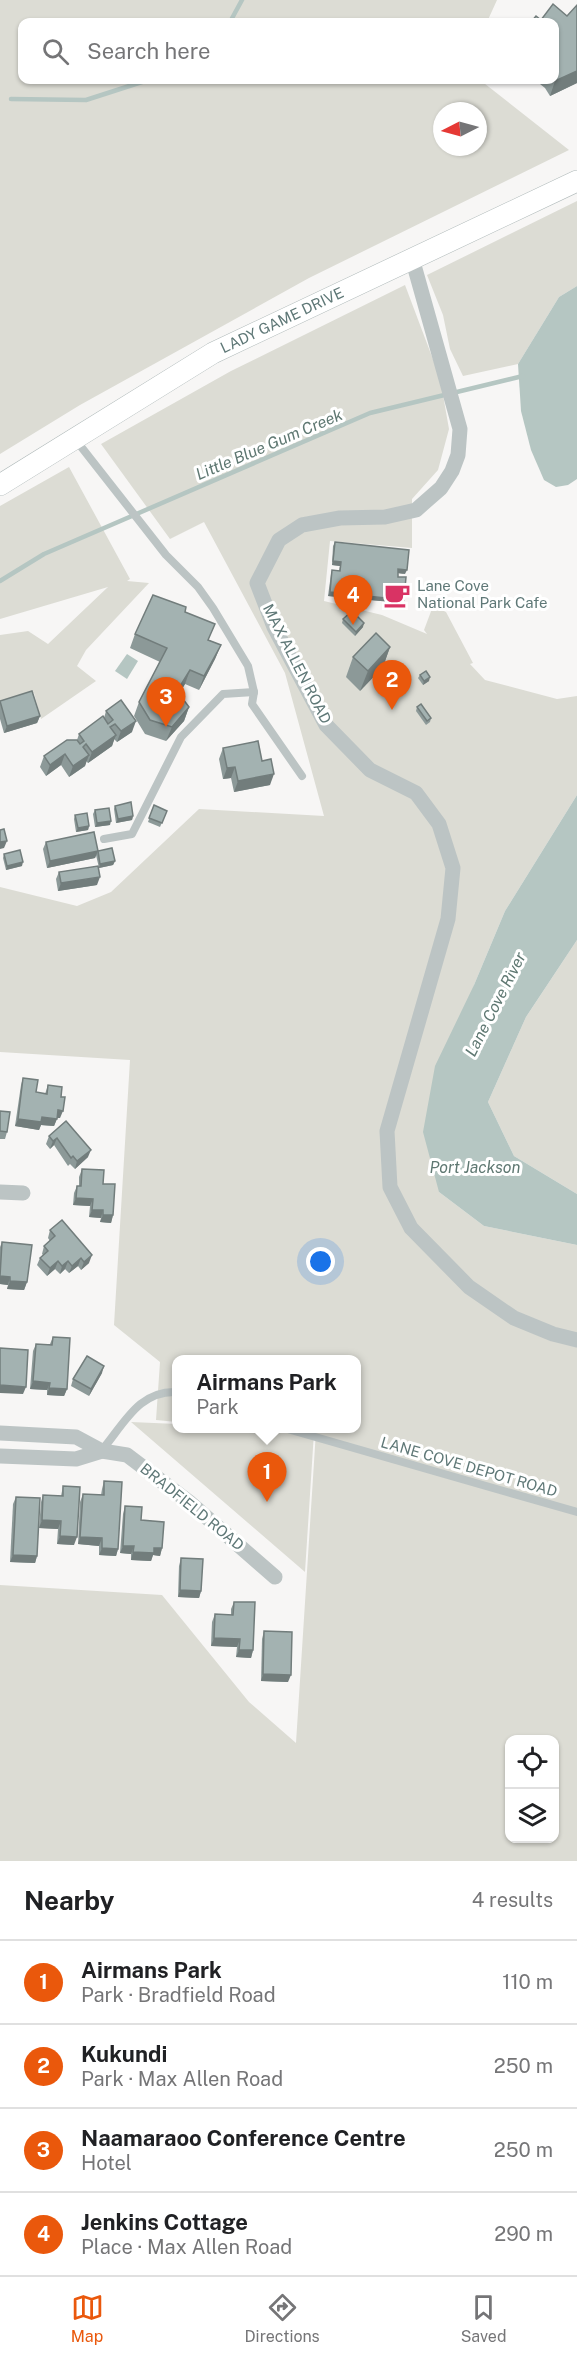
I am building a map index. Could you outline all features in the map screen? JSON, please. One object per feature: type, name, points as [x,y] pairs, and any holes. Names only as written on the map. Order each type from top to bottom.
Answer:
[{"type":"main road","name":"LADY GAME DRIVE","points":[[0,485],[213,353],[577,181]]},
{"type":"street","name":"MAX ALLEN ROAD","points":[[411,258],[455,405],[460,429],[458,454],[441,488],[416,510],[385,517],[340,518],[302,525],[279,540],[257,583],[274,627],[326,725],[370,770],[417,793],[439,824],[453,868],[448,919],[387,1131],[390,1187],[411,1228],[469,1287],[514,1318],[553,1334],[577,1340]]},
{"type":"street","points":[[0,1192],[23,1193]]},
{"type":"street","name":"BRADFIELD ROAD","points":[[0,1432],[76,1437],[102,1451],[126,1455],[189,1503],[275,1576]]},
{"type":"street","points":[[0,1456],[76,1460],[102,1451]]},
{"type":"lane","points":[[74,438],[166,555],[198,587],[248,666],[254,692],[252,704],[302,776]]},
{"type":"lane","points":[[104,839],[132,834],[181,737],[223,694],[254,692]]},
{"type":"lane","points":[[102,1451],[145,1399],[160,1392],[172,1392]]},
{"type":"lane","name":"LANE COVE DEPOT ROAD","points":[[301,1433],[577,1512]]},
{"type":"shaded area","points":[[0,0],[497,0],[489,18],[18,18],[18,84],[485,84],[569,150],[309,278],[80,405],[0,454]]},
{"type":"shaded area","points":[[577,201],[577,286],[559,297],[518,364],[463,376],[450,349],[443,315],[427,275]]},
{"type":"shaded area","points":[[405,285],[440,378],[449,429],[438,470],[412,499],[412,548],[330,541],[324,601],[382,615],[427,634],[424,630],[433,606],[446,612],[473,663],[470,664],[485,680],[557,699],[577,696],[577,795],[505,911],[474,985],[439,1192],[484,1226],[577,1245],[577,1861],[0,1861],[0,1585],[162,1595],[249,1702],[296,1743],[316,1433],[361,1433],[361,1355],[172,1355],[172,1422],[156,1420],[160,1362],[114,1325],[130,1060],[0,1052],[0,887],[77,906],[111,892],[199,809],[324,816],[285,673],[204,522],[170,539],[101,444],[231,371]]},
{"type":"shaded area","points":[[69,467],[130,579],[127,581],[149,583],[86,650],[77,666],[96,681],[41,719],[34,693],[0,703],[0,635],[28,631],[48,644],[108,587],[0,619],[0,506]]},
{"type":"shaded area","points":[[577,940],[577,1194],[514,1156],[488,1102],[526,1017]]},
{"type":"shaded area","points":[[131,1422],[172,1424],[172,1433],[314,1433],[305,1572]]},
{"type":"water","points":[[577,286],[577,479],[568,485],[556,487],[544,480],[531,450],[521,411],[518,364],[559,297]]},
{"type":"water","points":[[127,654],[138,661],[127,679],[115,671]]},
{"type":"water","name":"Port Jackson","points":[[577,795],[577,940],[526,1017],[488,1102],[514,1156],[577,1194],[577,1245],[484,1226],[439,1192],[423,1132],[435,1066],[474,985],[505,911]]},
{"type":"building","points":[[553,4],[567,16],[577,5],[577,71],[559,79],[559,18],[542,18]]},
{"type":"building","points":[[335,542],[409,550],[407,570],[398,569],[398,577],[406,577],[404,600],[330,592],[332,570],[340,571],[341,562],[333,561]]},
{"type":"building","points":[[153,595],[186,607],[185,612],[215,624],[208,640],[221,645],[204,676],[190,670],[177,691],[189,707],[172,727],[150,720],[139,702],[167,648],[135,634]]},
{"type":"building","points":[[352,611],[364,623],[356,632],[343,619]]},
{"type":"building","points":[[376,633],[390,647],[368,671],[353,657]]},
{"type":"building","points":[[426,671],[430,677],[424,681],[420,675]]},
{"type":"building","points":[[393,673],[398,677],[394,683],[388,679]]},
{"type":"building","points":[[32,691],[40,716],[7,726],[0,701]]},
{"type":"building","points":[[121,700],[136,721],[121,731],[115,724],[110,727],[116,735],[92,752],[86,744],[83,747],[89,755],[73,766],[65,754],[50,765],[44,756],[67,740],[77,740],[80,744],[84,741],[79,734],[103,716],[108,724],[113,720],[106,711]]},
{"type":"building","points":[[421,704],[431,718],[427,721],[417,707]]},
{"type":"building","points":[[258,741],[262,761],[271,759],[274,774],[238,781],[235,767],[227,768],[223,748]]},
{"type":"building","points":[[131,802],[133,816],[118,819],[115,806]]},
{"type":"building","points":[[154,805],[167,811],[162,823],[149,818]]},
{"type":"building","points":[[109,808],[111,821],[97,823],[95,810]]},
{"type":"building","points":[[87,813],[89,826],[78,828],[75,815]]},
{"type":"building","points":[[4,829],[7,841],[0,842],[0,830]]},
{"type":"building","points":[[94,832],[98,851],[50,861],[46,842]]},
{"type":"building","points":[[112,848],[115,861],[100,864],[98,851]]},
{"type":"building","points":[[20,850],[23,862],[7,866],[4,854]]},
{"type":"building","points":[[98,866],[100,877],[61,883],[59,872]]},
{"type":"building","points":[[23,1078],[38,1080],[36,1092],[47,1094],[48,1085],[62,1087],[61,1097],[65,1097],[63,1111],[58,1110],[57,1119],[42,1117],[41,1122],[18,1119]]},
{"type":"building","points":[[0,1111],[10,1112],[7,1132],[0,1131]]},
{"type":"building","points":[[66,1121],[91,1150],[77,1161],[73,1156],[71,1158],[57,1138],[53,1141],[49,1136]]},
{"type":"building","points":[[82,1169],[104,1170],[103,1184],[115,1184],[113,1215],[103,1215],[103,1210],[92,1210],[93,1199],[76,1198],[77,1186],[81,1186]]},
{"type":"building","points":[[62,1220],[92,1255],[84,1262],[81,1258],[72,1266],[68,1261],[62,1266],[58,1261],[50,1268],[40,1258],[48,1251],[44,1246],[55,1236],[50,1230]]},
{"type":"building","points":[[2,1242],[32,1245],[27,1282],[10,1281],[10,1277],[0,1276]]},
{"type":"building","points":[[53,1337],[70,1338],[67,1389],[49,1388],[50,1383],[33,1381],[36,1344],[52,1345]]},
{"type":"building","points":[[0,1348],[28,1350],[26,1387],[0,1385]]},
{"type":"building","points":[[87,1356],[104,1366],[91,1389],[73,1379]]},
{"type":"building","points":[[104,1481],[122,1482],[118,1549],[102,1548],[102,1538],[80,1537],[83,1494],[104,1495]]},
{"type":"building","points":[[63,1486],[80,1487],[77,1537],[60,1536],[61,1521],[42,1520],[43,1495],[63,1496]]},
{"type":"building","points":[[16,1497],[40,1498],[37,1556],[13,1555]]},
{"type":"building","points":[[125,1506],[142,1507],[141,1520],[164,1522],[162,1548],[154,1548],[154,1553],[133,1552],[134,1546],[123,1546]]},
{"type":"building","points":[[181,1558],[203,1559],[201,1591],[180,1590]]},
{"type":"building","points":[[234,1602],[255,1602],[253,1650],[239,1650],[240,1639],[214,1638],[215,1614],[233,1615]]},
{"type":"building","points":[[264,1631],[292,1632],[291,1675],[263,1674]]},
{"type":"waterway","points":[[232,18],[242,0]]},
{"type":"waterway","points":[[11,99],[86,100],[136,84]]},
{"type":"waterway","name":"Little Blue Gum Creek","points":[[0,581],[44,554],[370,413],[523,376]]},
{"type":"place","name":"Lane Cove National Park Cafe","points":[[397,595]]},
{"type":"place","name":"Jenkins Cottage","points":[[353,625]]},
{"type":"place","name":"Kukundi","points":[[392,710]]},
{"type":"place","name":"Naamaraoo Conference Centre","points":[[166,727]]},
{"type":"place","name":"Airmans Park","points":[[267,1502]]},
{"type":"water label","name":"Lane Cove River","points":[[495,1004]]}]
